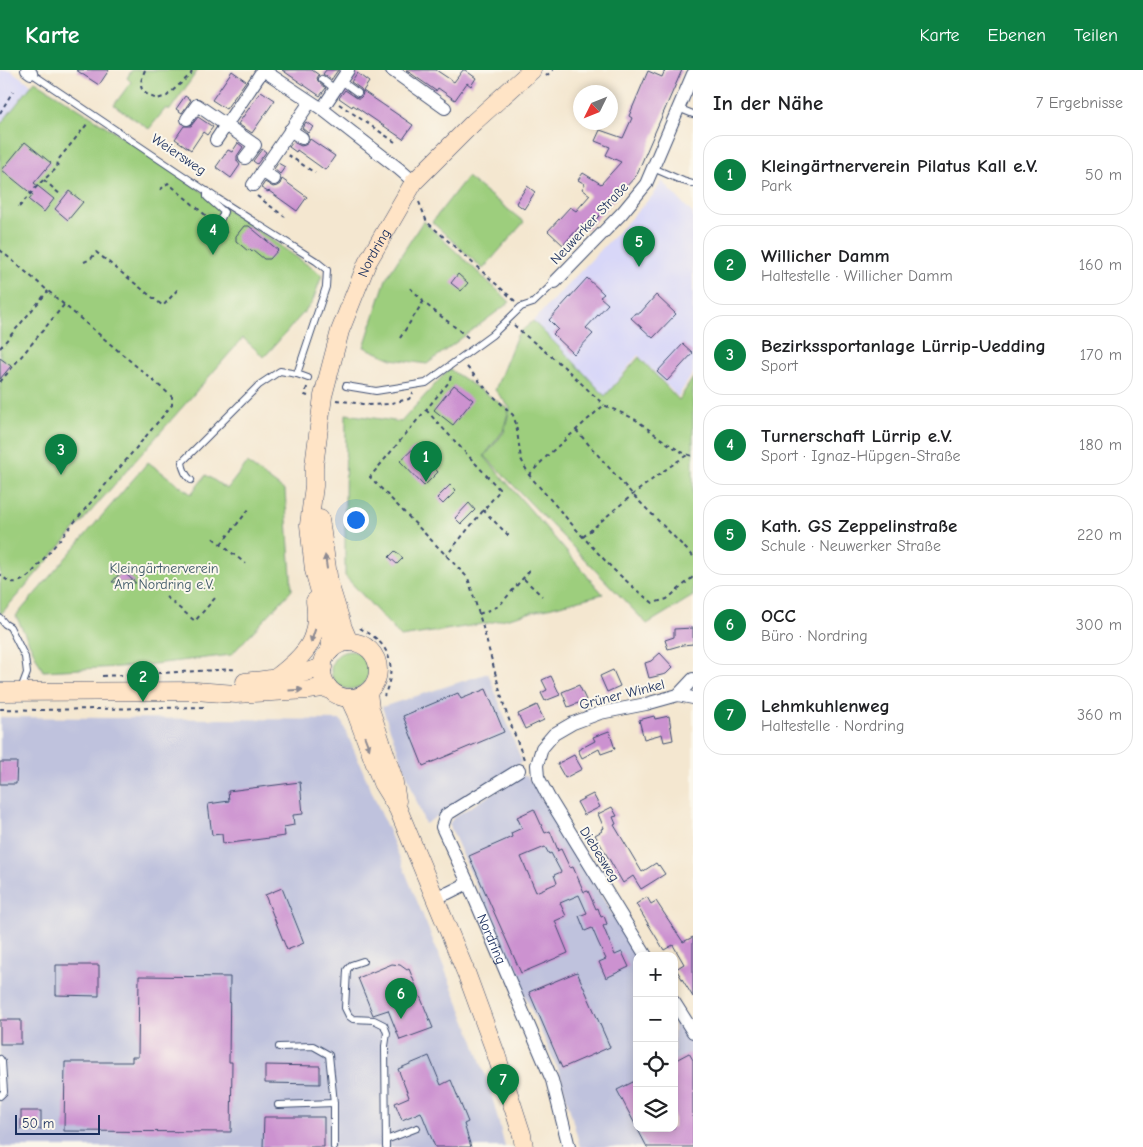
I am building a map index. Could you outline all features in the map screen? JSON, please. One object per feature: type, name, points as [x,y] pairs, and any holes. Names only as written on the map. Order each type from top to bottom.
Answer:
[{"type":"main road","name":"Nordring","points":[[330,651],[332,642],[314,570],[309,525],[323,396],[340,331],[367,263],[414,182],[474,122],[532,70]]},
{"type":"main road","name":"Nordring","points":[[314,486],[329,583],[349,642]]},
{"type":"main road","points":[[275,679],[303,654],[313,638],[316,620],[314,570]]},
{"type":"main road","points":[[375,696],[349,698],[341,697],[334,693],[328,687],[322,667],[330,651],[342,644],[349,642],[358,643],[366,647],[376,660],[378,669],[374,686],[375,696],[370,709],[393,777],[398,808]]},
{"type":"main road","points":[[195,691],[234,683],[275,679],[306,673],[322,667]]},
{"type":"main road","points":[[0,692],[195,691],[236,694],[309,690],[328,687]]},
{"type":"main road","points":[[349,698],[382,783],[398,808],[467,975],[496,1054],[522,1135],[524,1147]]},
{"type":"street","points":[[216,140],[263,70],[322,109],[414,182]]},
{"type":"street","points":[[392,70],[446,108]]},
{"type":"street","name":"Neuwerker Straße","points":[[555,282],[622,213],[646,184],[693,74]]},
{"type":"street","points":[[322,109],[338,84]]},
{"type":"street","points":[[253,185],[310,102]]},
{"type":"street","points":[[187,119],[197,105],[255,145],[245,158]]},
{"type":"street","points":[[290,130],[302,138]]},
{"type":"street","points":[[262,171],[274,179]]},
{"type":"street","name":"Grüner Winkel","points":[[678,695],[693,679]]},
{"type":"street","name":"Grüner Winkel","points":[[527,767],[554,734],[574,722],[600,713],[646,704],[678,695],[693,698]]},
{"type":"street","name":"Nordring","points":[[527,767],[446,815],[442,827],[468,883],[552,1080],[568,1147]]},
{"type":"street","name":"Diebesweg","points":[[527,767],[538,777],[644,952]]},
{"type":"street","points":[[435,897],[468,883]]},
{"type":"street","points":[[678,1008],[693,1032]]},
{"type":"lane","name":"Weiersweg","points":[[29,72],[327,270],[326,287],[297,374]]},
{"type":"lane","points":[[322,79],[358,93]]},
{"type":"lane","points":[[678,108],[693,114]]},
{"type":"lane","points":[[652,168],[683,182],[693,184]]},
{"type":"lane","points":[[207,191],[207,196],[224,212],[218,225]]},
{"type":"lane","points":[[346,386],[376,391],[426,383],[492,335],[522,307],[533,303],[555,282]]},
{"type":"lane","points":[[191,480],[183,471],[182,462],[259,384],[280,371],[308,378]]},
{"type":"lane","points":[[0,618],[10,627],[25,657],[27,673],[20,693]]},
{"type":"lane","points":[[363,961],[351,965],[347,970],[345,1008],[349,1016],[354,1019],[374,1020],[384,1025],[387,1033],[385,1046],[386,1144],[417,1128]]},
{"type":"lane","points":[[279,1047],[313,1046],[329,1055],[334,1103],[334,1147]]},
{"type":"lane","points":[[0,1058],[2,1062],[4,1092],[0,1096]]},
{"type":"lane","points":[[278,1105],[334,1103]]},
{"type":"path","points":[[145,70],[140,82],[143,91],[147,96],[157,100],[167,96],[185,80],[192,70]]},
{"type":"path","points":[[338,84],[394,142]]},
{"type":"path","points":[[0,112],[14,91]]},
{"type":"path","points":[[20,207],[57,168],[58,160],[95,116]]},
{"type":"path","points":[[278,148],[315,173]]},
{"type":"path","points":[[44,180],[62,196]]},
{"type":"path","points":[[160,190],[168,183],[229,235]]},
{"type":"path","points":[[253,185],[252,193],[285,217]]},
{"type":"path","points":[[418,200],[427,222],[522,307]]},
{"type":"path","points":[[0,250],[172,397],[172,405],[31,574],[19,582],[12,583],[0,574]]},
{"type":"path","points":[[84,262],[91,259],[96,252],[162,306],[178,288]]},
{"type":"path","points":[[410,288],[422,298],[423,302],[478,345]]},
{"type":"path","points":[[0,348],[48,291]]},
{"type":"path","points":[[400,338],[423,302]]},
{"type":"path","points":[[0,382],[64,305]]},
{"type":"path","points":[[509,319],[524,335],[563,366],[604,405],[636,420],[687,455],[693,456]]},
{"type":"path","points":[[454,363],[449,382],[370,478],[468,578],[505,709],[527,767]]},
{"type":"path","points":[[467,367],[513,415],[521,459],[529,475],[614,570],[653,603],[667,599],[693,577]]},
{"type":"path","points":[[308,378],[306,395],[311,396]]},
{"type":"path","points":[[334,400],[369,405],[387,404],[409,399],[417,384]]},
{"type":"path","points":[[529,475],[547,456],[604,405]]},
{"type":"path","points":[[426,410],[500,490],[446,556]]},
{"type":"path","points":[[576,430],[633,495],[693,556]]},
{"type":"path","points":[[583,537],[633,495],[687,455]]},
{"type":"path","points":[[221,544],[250,508]]},
{"type":"path","points":[[483,510],[509,536]]},
{"type":"path","points":[[213,538],[246,564]]},
{"type":"path","points":[[479,614],[499,606],[531,570]]},
{"type":"path","points":[[523,579],[542,596]]},
{"type":"path","points":[[166,597],[196,622],[216,597]]},
{"type":"path","points":[[355,626],[373,636],[386,649],[392,668],[386,691],[375,696]]},
{"type":"path","points":[[94,676],[240,669]]},
{"type":"path","points":[[0,709],[215,707]]},
{"type":"shaded area","points":[[0,70],[10,70],[32,85],[0,124]]},
{"type":"shaded area","points":[[662,181],[693,214],[693,373],[678,397],[638,355],[605,396],[533,321],[654,194]]},
{"type":"shaded area","points":[[488,673],[522,762],[425,824],[382,707]]},
{"type":"shaded area","points":[[0,717],[341,720],[387,827],[473,1039],[491,1092],[505,1147],[0,1147]]},
{"type":"shaded area","points":[[522,776],[527,776],[535,787],[636,952],[633,952],[633,1132],[678,1132],[678,1021],[693,1045],[693,1147],[580,1147],[560,1074],[449,824],[454,817]]},
{"type":"green space","points":[[132,70],[198,70],[170,110],[166,108],[149,129],[114,105],[131,82],[127,78]]},
{"type":"green space","points":[[35,81],[140,148],[322,275],[312,303],[267,354],[264,357],[243,338],[1,614],[0,125]]},
{"type":"green space","points":[[467,177],[524,222],[483,269],[432,222]]},
{"type":"green space","points":[[423,221],[510,302],[427,364],[392,359],[364,347],[386,279]]},
{"type":"green space","points":[[533,321],[605,396],[639,357],[679,400],[693,378],[693,596],[647,624],[485,456],[504,432],[510,408],[495,390],[517,335]]},
{"type":"green space","points":[[449,369],[509,409],[503,431],[484,456],[603,594],[489,623],[401,637],[345,576],[346,414],[401,422]]},
{"type":"green space","name":"Kleingärtnerverein Am Nordring e.V.","points":[[148,462],[191,494],[206,475],[227,489],[247,463],[285,491],[292,590],[231,655],[137,666],[43,671],[16,616]]},
{"type":"green space","points":[[350,651],[364,656],[369,670],[364,684],[350,689],[336,684],[331,670],[336,656]]},
{"type":"building","points":[[76,70],[109,70],[99,85]]},
{"type":"building","points":[[282,70],[312,70],[319,75],[318,81],[326,88],[320,96]]},
{"type":"building","points":[[326,70],[338,70],[331,80],[323,74]]},
{"type":"building","points":[[406,70],[436,70],[454,82],[465,70],[476,78],[471,86],[467,83],[455,100],[438,88],[436,91]]},
{"type":"building","points":[[665,70],[682,70],[636,176],[587,229],[582,224],[563,245],[548,231],[570,207],[576,211],[590,195],[582,189],[585,184],[578,180],[583,173],[601,184],[621,162],[606,155],[610,147],[595,141],[600,130],[623,138],[632,118],[629,116],[648,71],[662,77]]},
{"type":"building","points":[[232,71],[246,81],[226,109],[212,100]]},
{"type":"building","points":[[357,73],[369,82],[363,91],[413,125],[403,139],[353,105],[352,107],[339,98],[345,90],[357,98],[362,96],[361,89],[351,82]]},
{"type":"building","points":[[261,91],[275,100],[252,133],[238,124]]},
{"type":"building","points":[[185,96],[191,100],[182,113],[176,109]]},
{"type":"building","points":[[198,117],[213,127],[207,135],[203,132],[191,150],[175,139],[184,126],[191,126]]},
{"type":"building","points":[[306,122],[313,127],[308,133],[302,128]]},
{"type":"building","points":[[310,139],[335,156],[325,170],[297,150],[296,152],[289,147],[293,142],[301,146],[305,145]]},
{"type":"building","points":[[25,142],[51,163],[34,183],[54,199],[44,212],[29,200],[33,195],[2,170]]},
{"type":"building","points":[[238,143],[243,147],[237,156],[237,161],[240,165],[231,178],[216,167],[228,150],[232,152]]},
{"type":"building","points":[[262,149],[266,152],[257,164],[253,161]]},
{"type":"building","points":[[278,163],[285,167],[280,174],[274,169]]},
{"type":"building","points":[[282,179],[307,197],[297,211],[269,191],[261,188],[265,182],[273,187],[277,186]]},
{"type":"building","points":[[527,186],[535,192],[524,209],[516,203]]},
{"type":"building","points":[[69,191],[83,202],[68,220],[55,209]]},
{"type":"building","points":[[244,226],[249,226],[278,250],[270,259],[264,259],[253,250],[252,252],[249,249],[248,251],[236,241],[236,236]]},
{"type":"building","points":[[458,274],[468,283],[461,291],[451,283]]},
{"type":"building","points":[[587,278],[604,294],[600,297],[608,304],[586,328],[593,334],[574,354],[553,334],[558,329],[549,320]]},
{"type":"building","points":[[656,295],[676,314],[653,338],[631,318],[635,313],[640,313]]},
{"type":"building","points":[[683,344],[693,353],[667,381],[657,372]]},
{"type":"building","points":[[0,358],[11,366],[0,379]]},
{"type":"building","points":[[454,385],[473,400],[453,425],[434,410]]},
{"type":"building","points":[[415,447],[438,472],[424,486],[400,461]]},
{"type":"building","points":[[450,485],[456,491],[443,504],[437,498]]},
{"type":"building","points":[[469,503],[475,510],[461,524],[455,518]]},
{"type":"building","points":[[395,551],[403,558],[397,564],[389,557]]},
{"type":"building","points":[[122,571],[136,583],[112,582]]},
{"type":"building","points":[[693,628],[693,644],[668,649],[665,640],[674,637],[674,629]]},
{"type":"building","points":[[660,653],[673,667],[666,674],[649,678],[645,663],[651,661]]},
{"type":"building","points":[[613,670],[620,686],[607,692],[600,676]]},
{"type":"building","points":[[551,676],[560,695],[545,701],[541,693],[547,690],[542,680]]},
{"type":"building","points":[[579,685],[586,700],[568,707],[562,692]]},
{"type":"building","points":[[486,689],[504,732],[423,766],[403,716],[458,693],[461,699]]},
{"type":"building","points":[[537,705],[544,720],[525,729],[518,714]]},
{"type":"building","points":[[654,716],[655,719],[669,716],[673,740],[664,742],[662,734],[644,739],[639,720]]},
{"type":"building","points":[[609,731],[615,749],[601,754],[599,749],[582,758],[578,750],[595,741],[593,737]]},
{"type":"building","points":[[574,755],[582,769],[565,778],[557,764]]},
{"type":"building","points":[[0,762],[17,762],[16,784],[0,784]]},
{"type":"building","points":[[300,782],[303,814],[293,815],[294,825],[284,827],[285,836],[223,844],[222,834],[212,835],[208,804],[229,801],[228,791]]},
{"type":"building","points":[[593,794],[600,807],[584,815],[577,802]]},
{"type":"building","points":[[612,807],[617,816],[613,817],[616,824],[614,825],[642,872],[656,863],[665,874],[641,889],[633,876],[623,883],[595,835],[604,828],[598,814]]},
{"type":"building","points":[[534,809],[545,833],[550,831],[557,851],[561,849],[570,868],[573,867],[584,892],[588,891],[601,917],[604,916],[607,924],[603,926],[615,955],[622,952],[629,967],[606,978],[599,962],[606,959],[592,928],[585,931],[579,916],[587,913],[579,895],[560,903],[566,916],[555,921],[568,953],[521,973],[469,856],[512,837],[511,833],[522,828],[517,817]],"holes":[[[545,847],[549,854],[551,853],[561,872],[554,875],[557,883],[536,892],[521,857]]]},
{"type":"building","points":[[282,888],[304,943],[287,950],[265,895]]},
{"type":"building","points":[[647,897],[651,904],[656,901],[683,942],[693,937],[693,997],[678,972],[678,968],[684,964],[678,952],[673,945],[664,950],[636,904]]},
{"type":"building","points":[[392,964],[400,965],[407,970],[409,969],[433,1028],[400,1040],[388,1010],[373,1015],[358,978]]},
{"type":"building","points":[[56,965],[99,965],[99,996],[56,995]]},
{"type":"building","points":[[577,972],[610,1047],[562,1068],[529,992]]},
{"type":"building","points":[[139,976],[230,977],[229,1062],[232,1062],[231,1132],[64,1131],[65,1062],[132,1062],[132,1057],[138,1057]]},
{"type":"building","points":[[0,1020],[21,1020],[21,1044],[0,1044]]},
{"type":"building","points":[[689,1053],[693,1060],[693,1147],[647,1147],[639,1132],[678,1132],[678,1059]]},
{"type":"building","points":[[429,1056],[441,1085],[451,1080],[468,1122],[464,1124],[471,1147],[435,1147],[421,1112],[402,1120],[395,1103],[409,1097],[398,1069]]},
{"type":"building","points":[[265,1065],[320,1066],[320,1084],[265,1083]]},
{"type":"building","points":[[633,1082],[633,1120],[617,1090]]},
{"type":"building","points":[[21,1111],[41,1111],[41,1129],[21,1129]]},
{"type":"building","points":[[264,1117],[324,1117],[324,1147],[263,1147]]},
{"type":"place","name":"Turnerschaft Lürrip e.V.","points":[[213,255]]},
{"type":"place","name":"Kath. GS Zeppelinstraße","points":[[639,267]]},
{"type":"place","name":"Bezirkssportanlage Lürrip-Uedding","points":[[61,475]]},
{"type":"place","name":"Kleingärtnerverein Pilatus Kall e.V.","points":[[426,482]]},
{"type":"place","name":"Willicher Damm","points":[[143,702]]},
{"type":"place","name":"OCC","points":[[401,1019]]},
{"type":"place","name":"Lehmkuhlenweg","points":[[503,1105]]}]
